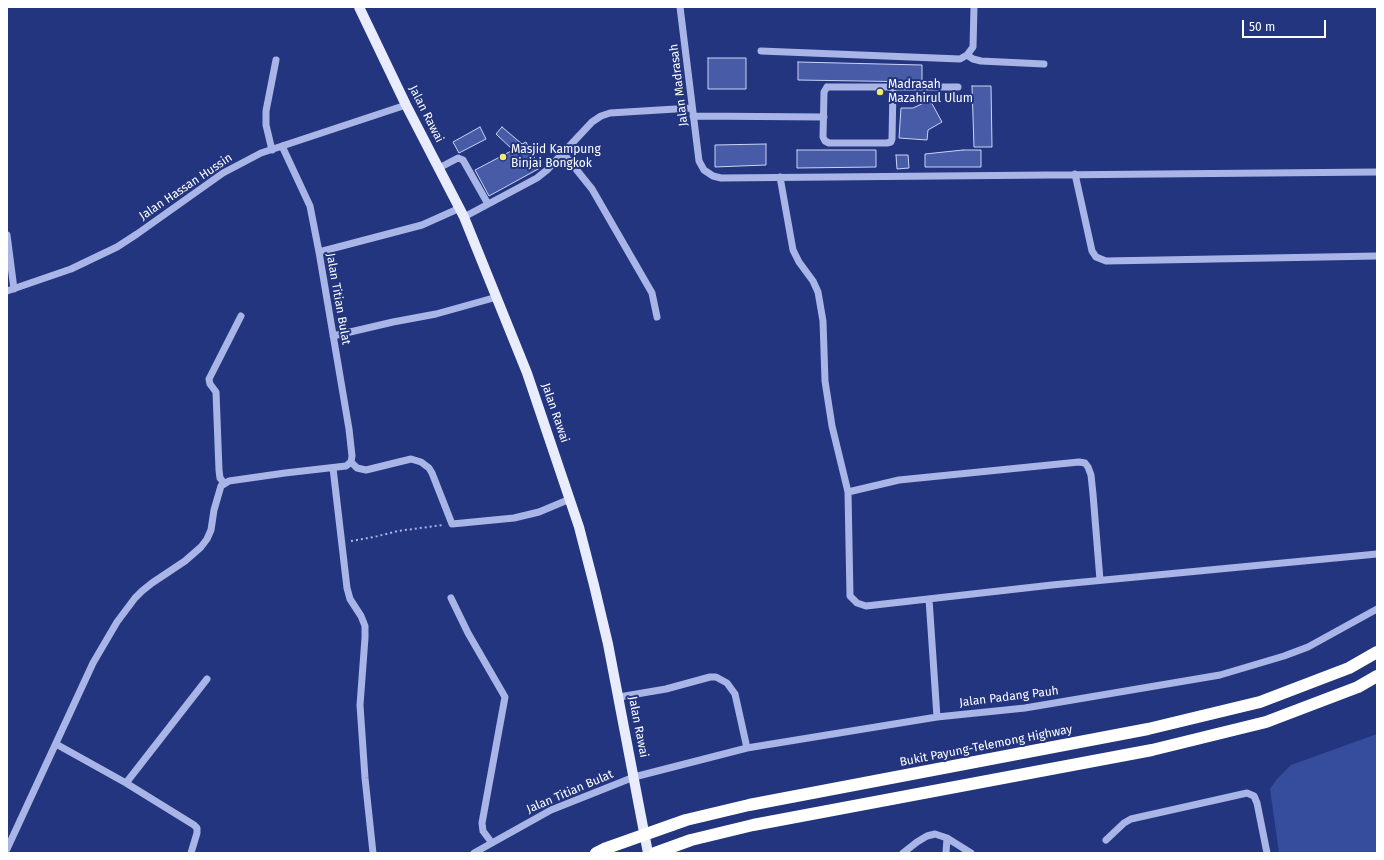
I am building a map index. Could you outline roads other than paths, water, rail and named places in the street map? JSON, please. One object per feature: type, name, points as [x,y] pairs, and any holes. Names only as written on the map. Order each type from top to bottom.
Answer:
[{"type":"highway","name":"Bukit Payung-Telemong Highway","points":[[600,851],[686,820],[749,805],[1163,726],[1260,702],[1350,668],[1377,652]]},
{"type":"highway","points":[[655,853],[691,840],[753,825],[1160,748],[1266,722],[1358,687],[1377,676]]},
{"type":"main road","name":"Jalan Rawai","points":[[359,7],[406,105],[462,212],[498,297],[527,373],[579,527],[594,586],[619,697],[648,853]]},
{"type":"street","name":"Jalan Madrasah","points":[[680,7],[699,161],[704,170],[713,176],[721,178],[780,177]]},
{"type":"street","points":[[967,56],[973,47],[974,7]]},
{"type":"street","points":[[761,51],[960,58],[967,56],[981,61],[1044,64]]},
{"type":"street","points":[[272,150],[266,125],[266,111],[276,60]]},
{"type":"street","points":[[893,87],[892,139],[889,143],[825,141],[823,137],[824,92],[827,87],[893,87],[958,87]]},
{"type":"street","name":"Jalan Hassan Hussin","points":[[10,290],[71,269],[117,247],[223,173],[248,159],[282,146],[406,105]]},
{"type":"street","points":[[320,252],[422,225],[488,204],[536,178],[547,170],[592,122],[601,116],[610,114],[692,108]]},
{"type":"street","points":[[693,116],[824,117]]},
{"type":"street","name":"Jalan Titian Bulat","points":[[282,146],[310,206],[320,252],[349,429],[352,456],[351,462]]},
{"type":"street","points":[[563,153],[596,195],[652,293],[658,317]]},
{"type":"street","points":[[439,168],[458,158],[462,160],[488,204]]},
{"type":"street","points":[[1377,172],[780,177],[793,250],[799,262],[813,281],[818,292],[823,321],[825,381],[832,426],[848,492],[850,596],[857,603],[866,606],[1100,580],[1377,554]]},
{"type":"street","points":[[1076,174],[1092,251],[1096,257],[1106,261],[1377,256]]},
{"type":"street","points":[[7,235],[10,290]]},
{"type":"street","points":[[334,336],[393,322],[436,314],[498,297]]},
{"type":"street","points":[[224,483],[220,478],[219,470],[216,392],[210,384],[209,379],[241,316]]},
{"type":"street","points":[[7,849],[93,663],[117,622],[142,591],[185,561],[202,547],[211,530],[218,492],[224,483],[285,473],[346,466],[351,462],[357,468],[366,470],[411,459],[421,462],[429,468],[452,524],[520,516],[539,512],[570,499]]},
{"type":"street","points":[[848,492],[907,479],[1079,462],[1085,463],[1091,475],[1100,580]]},
{"type":"street","points":[[333,468],[347,588],[350,599],[361,616],[365,626],[360,705],[365,778],[373,853]]},
{"type":"street","points":[[451,598],[468,633],[505,697],[482,823],[483,831],[492,843]]},
{"type":"street","points":[[929,599],[937,717]]},
{"type":"street","name":"Jalan Padang Pauh","points":[[634,778],[747,748],[937,717],[1024,708],[1220,675],[1284,656],[1308,647],[1377,610]]},
{"type":"street","points":[[619,697],[666,689],[710,677],[716,677],[727,683],[734,694],[747,748]]},
{"type":"street","points":[[126,783],[207,679]]},
{"type":"street","points":[[56,744],[126,783],[195,826],[197,833],[191,853]]},
{"type":"street","name":"Jalan Titian Bulat","points":[[474,853],[551,810],[634,778]]},
{"type":"street","points":[[1106,840],[1124,823],[1131,819],[1247,793],[1254,796],[1257,802],[1267,853]]},
{"type":"street","points":[[903,853],[927,836],[940,835],[971,853]]},
{"type":"street","points":[[946,853],[947,838]]},
{"type":"place","name":"Madrasah Mazahirul Ulum","points":[[880,92]]},
{"type":"place","name":"Masjid Kampung Binjai Bongkok","points":[[503,157]]}]
